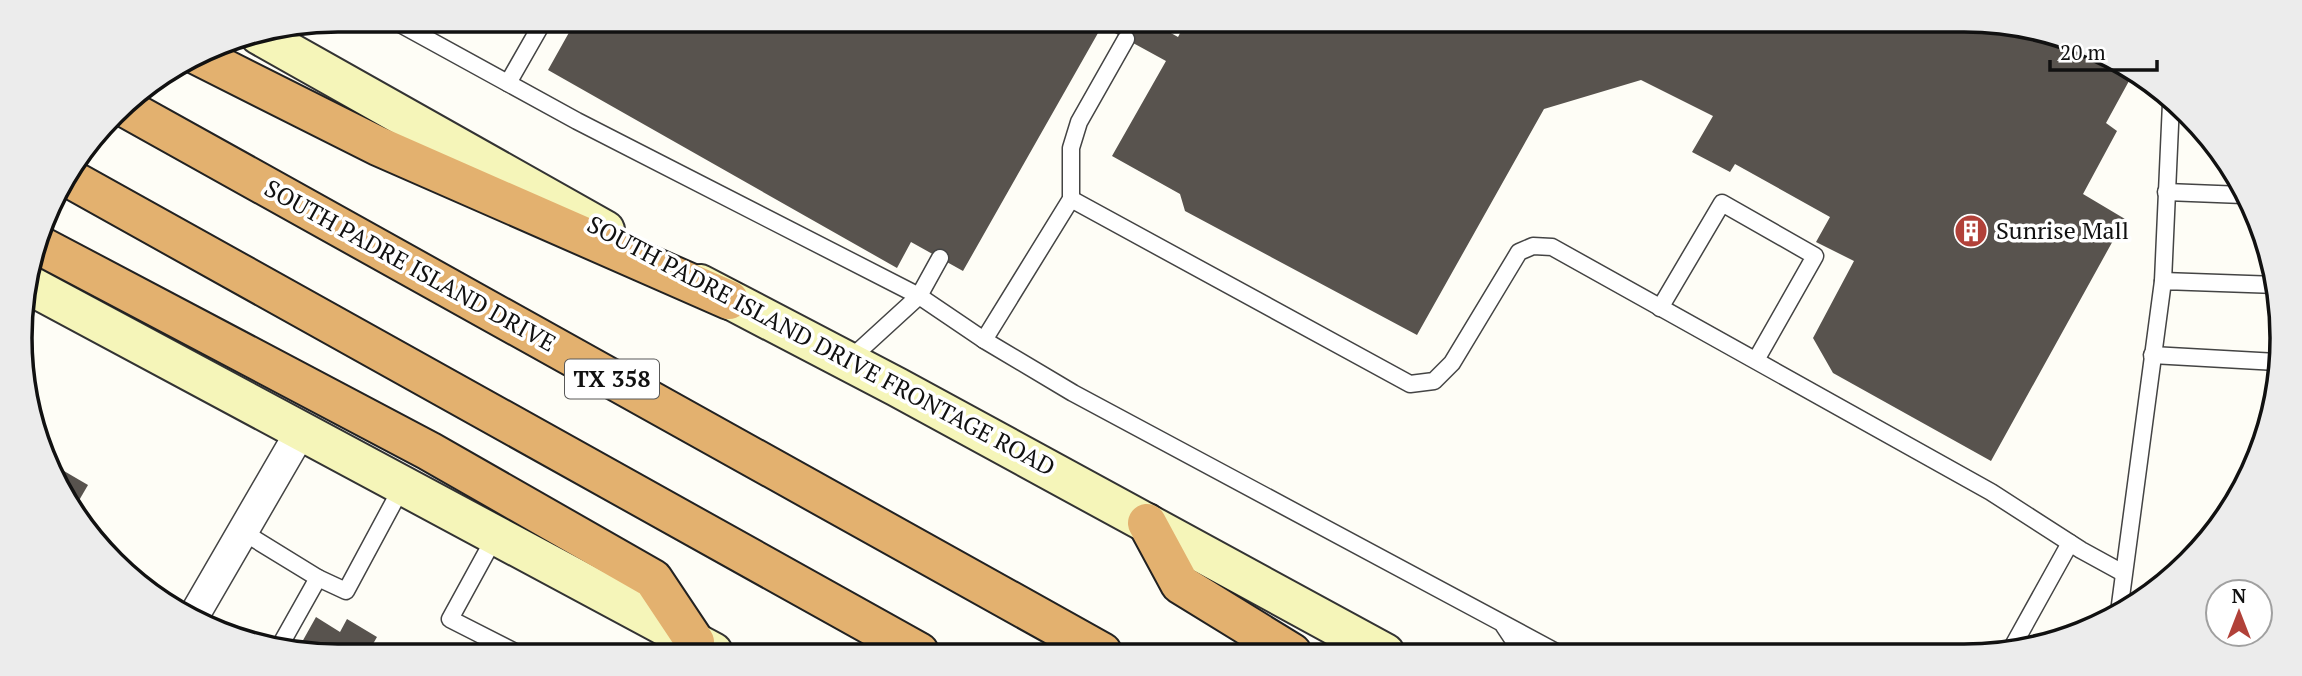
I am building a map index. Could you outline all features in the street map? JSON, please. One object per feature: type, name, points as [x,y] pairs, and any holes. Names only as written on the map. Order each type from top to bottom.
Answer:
[{"type":"highway","points":[[208,60],[378,146],[729,300]]},
{"type":"highway","name":"SOUTH PADRE ISLAND DRIVE","points":[[132,112],[1088,644]]},
{"type":"highway","points":[[75,181],[905,644]]},
{"type":"highway","points":[[45,248],[429,452],[653,579],[697,644]]},
{"type":"highway","points":[[1147,523],[1180,584],[1277,644]]},
{"type":"main road","name":"SOUTH PADRE ISLAND DRIVE FRONTAGE ROAD","points":[[267,40],[729,300],[1369,644]]},
{"type":"main road","points":[[35,288],[496,535],[693,644]]},
{"type":"street","points":[[197,610],[301,431]]},
{"type":"lane","points":[[415,32],[919,296],[984,340],[1073,393],[1540,644]]},
{"type":"lane","points":[[509,83],[537,32]]},
{"type":"lane","points":[[984,340],[1071,199],[1071,148],[1079,122],[1126,39]]},
{"type":"lane","points":[[2120,601],[2163,281],[2170,112]]},
{"type":"lane","points":[[2166,191],[2235,195]]},
{"type":"lane","points":[[1071,199],[1410,384],[1434,381],[1451,363],[1519,252],[1533,246],[1552,247],[1991,492],[2070,543],[2123,573]]},
{"type":"lane","points":[[1660,307],[1722,203],[1815,256],[1756,360]]},
{"type":"lane","points":[[847,362],[919,296],[940,258]]},
{"type":"lane","points":[[2163,281],[2266,285]]},
{"type":"lane","points":[[2152,355],[2270,362]]},
{"type":"lane","points":[[243,532],[318,578],[346,591],[403,485]]},
{"type":"lane","points":[[496,535],[450,619],[499,644]]},
{"type":"lane","points":[[2016,640],[2070,543]]},
{"type":"lane","points":[[283,640],[318,578]]},
{"type":"lane","points":[[1503,625],[1516,644]]},
{"type":"building","name":"Sunrise Mall","points":[[569,32],[1099,32],[963,271],[911,242],[897,268],[548,70]]},
{"type":"building","name":"Sunrise Mall","points":[[1113,32],[1169,32],[1178,37],[1181,32],[1984,32],[2024,37],[2081,55],[2129,80],[2106,123],[2117,131],[2083,194],[2125,219],[1991,461],[1833,373],[1813,338],[1854,261],[1816,242],[1830,217],[1735,164],[1730,172],[1692,152],[1713,116],[1641,80],[1544,109],[1417,335],[1185,211],[1180,194],[1112,156],[1166,61]]},
{"type":"building","points":[[61,469],[88,485],[79,501]]},
{"type":"building","points":[[316,617],[340,632],[347,619],[377,637],[373,644],[302,642]]},
{"type":"place","name":"Sunrise Mall","points":[[1971,231]]}]
